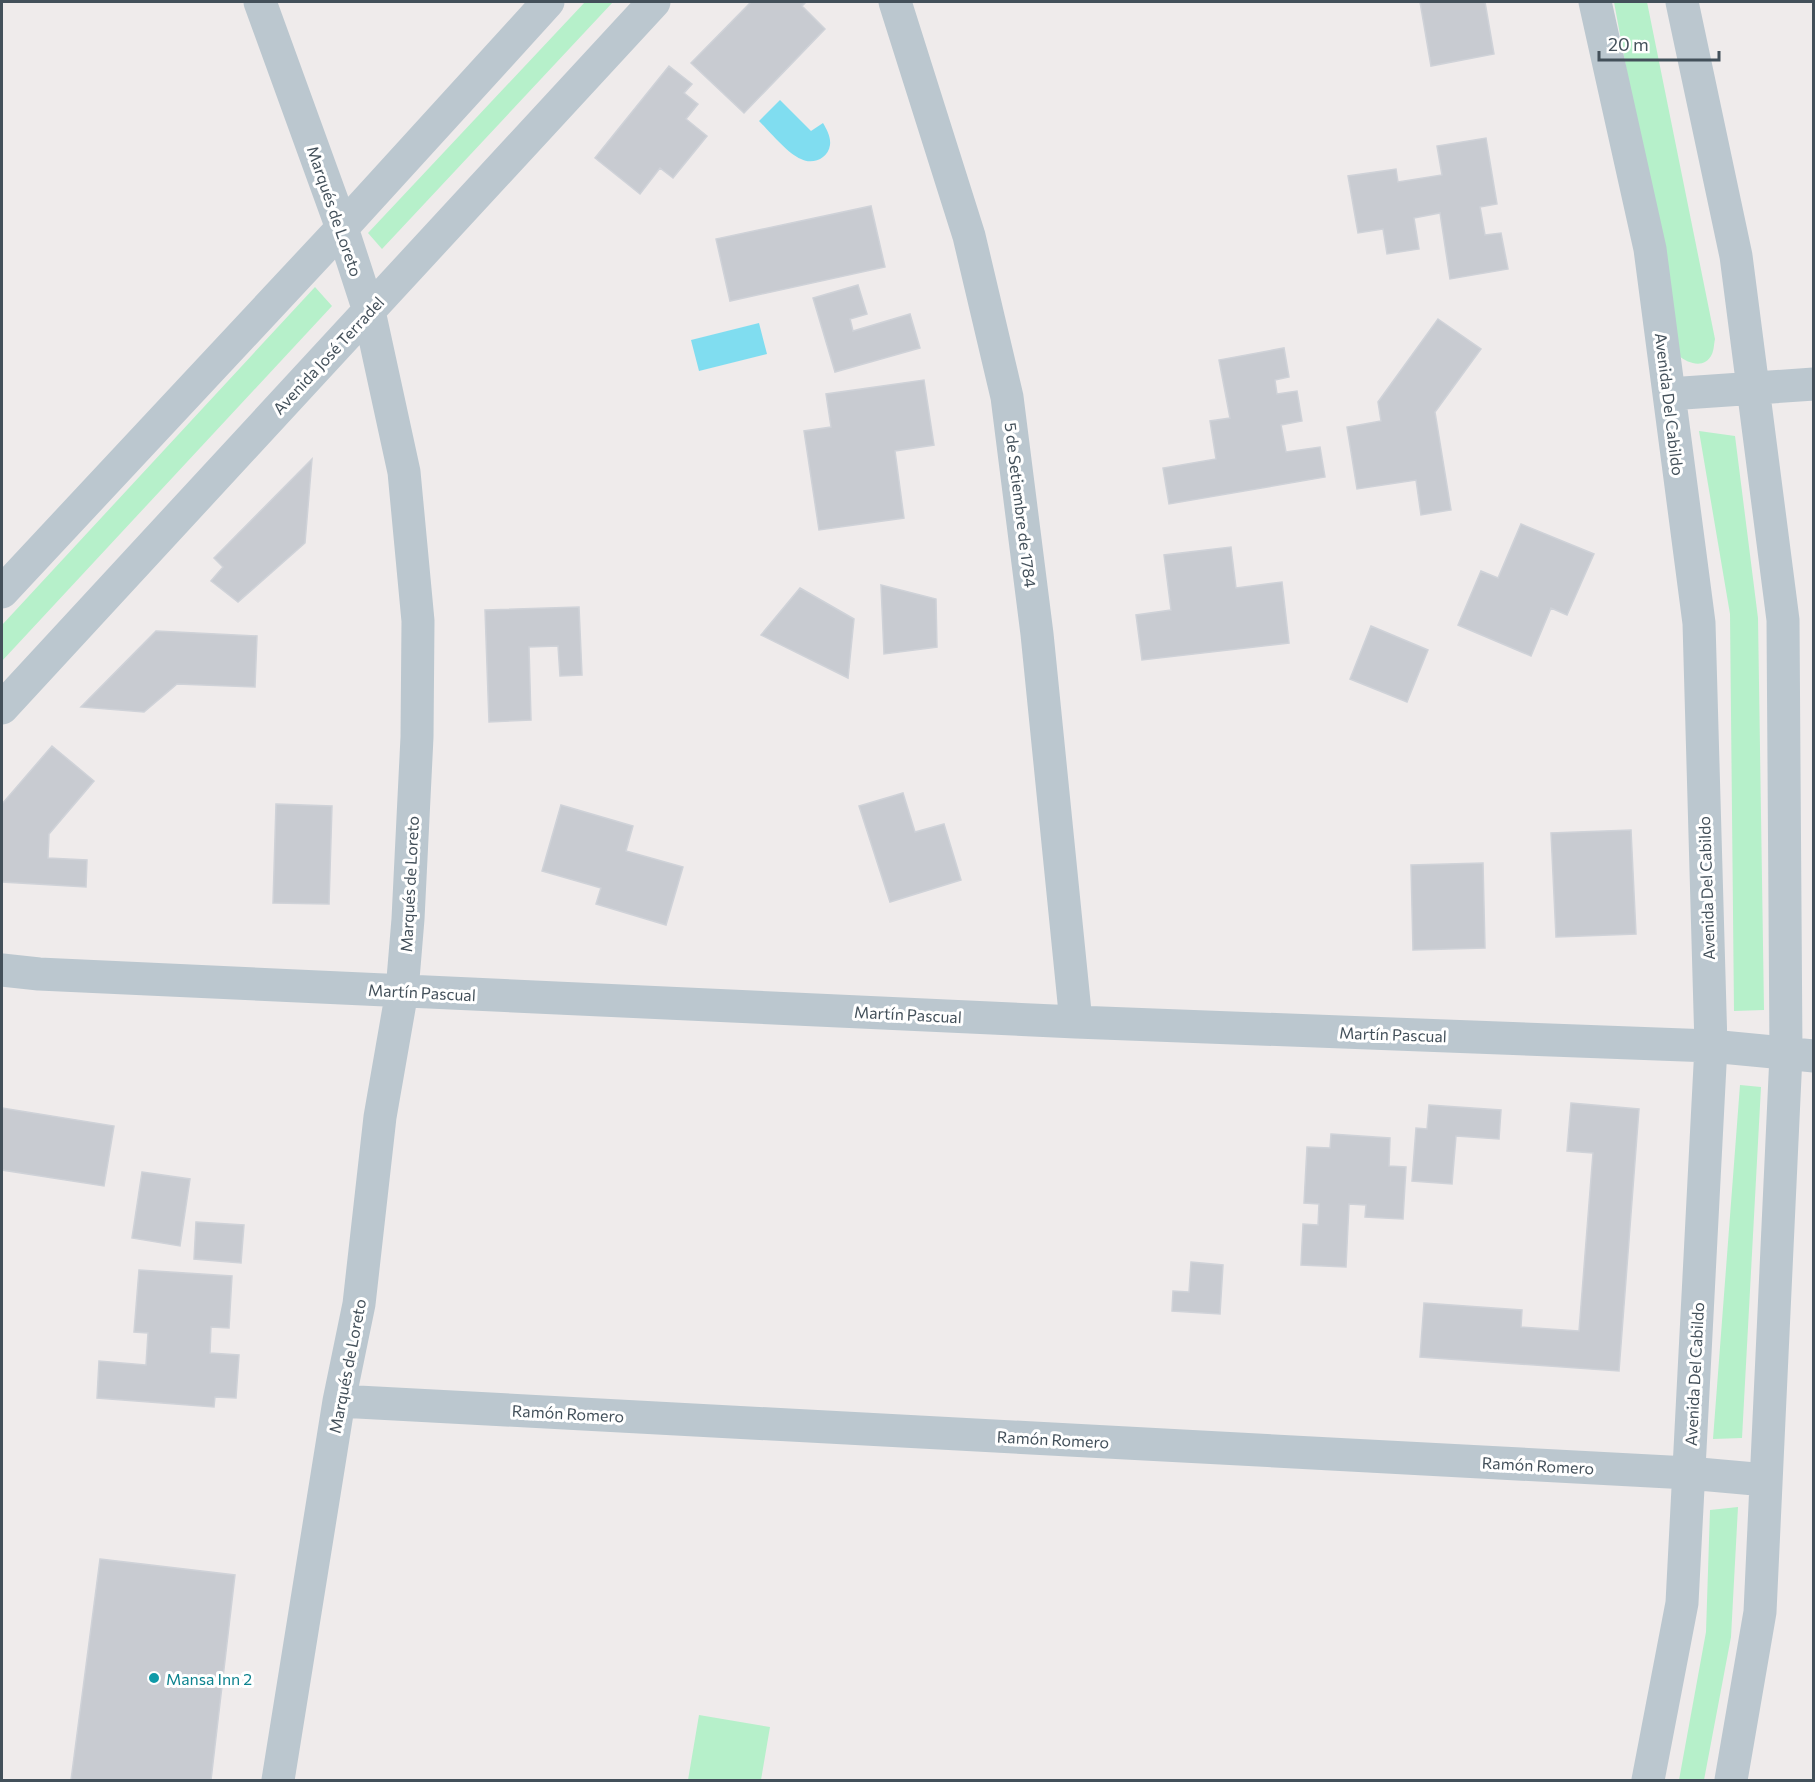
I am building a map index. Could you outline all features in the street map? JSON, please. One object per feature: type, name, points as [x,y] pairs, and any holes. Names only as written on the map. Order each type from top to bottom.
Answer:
[{"type":"street","name":"Marqués de Loreto","points":[[260,2],[342,228],[369,311],[404,472],[418,621],[417,737],[402,991],[380,1117],[359,1304],[339,1401],[278,1780]]},
{"type":"street","points":[[2,592],[342,228],[548,2]]},
{"type":"street","name":"Avenida José Terradel","points":[[2,708],[654,2]]},
{"type":"street","name":"5 de Setiembre de 1784","points":[[895,2],[969,237],[1007,397],[1037,634],[1076,1022]]},
{"type":"street","name":"Avenida Del Cabildo","points":[[1595,2],[1650,249],[1699,623],[1711,1046],[1682,1603],[1648,1780]]},
{"type":"street","points":[[1682,2],[1736,256],[1783,620],[1800,1056],[1766,1480],[1761,1612],[1731,1780]]},
{"type":"street","points":[[1669,394],[1814,384]]},
{"type":"street","name":"Martín Pascual","points":[[2,970],[39,974],[1076,1022],[1711,1046],[1800,1056]]},
{"type":"street","name":"Ramón Romero","points":[[339,1401],[1688,1473],[1766,1480]]},
{"type":"green space","points":[[585,2],[613,2],[382,249],[368,233]]},
{"type":"green space","points":[[1614,2],[1647,2],[1715,339],[1709,359],[1697,364],[1679,356]]},
{"type":"green space","points":[[315,287],[332,306],[2,661],[2,625]]},
{"type":"green space","points":[[1699,431],[1735,436],[1758,618],[1764,1010],[1734,1011],[1730,614]]},
{"type":"green space","points":[[1740,1085],[1761,1087],[1742,1438],[1713,1439]]},
{"type":"green space","points":[[1738,1507],[1731,1637],[1704,1780],[1679,1780],[1706,1632],[1710,1510]]},
{"type":"green space","points":[[699,1715],[770,1727],[761,1780],[688,1780]]},
{"type":"water","points":[[780,100],[811,131],[823,123],[830,142],[829,150],[819,160],[805,161],[796,156],[759,121]]},
{"type":"water","points":[[759,323],[767,354],[699,371],[691,340]]},
{"type":"building","points":[[751,2],[806,2],[802,6],[825,29],[744,113],[691,63]]},
{"type":"building","points":[[1420,2],[1485,2],[1494,54],[1431,66]]},
{"type":"building","points":[[669,66],[692,84],[684,93],[698,104],[686,119],[707,136],[673,178],[660,168],[640,194],[595,158]]},
{"type":"building","points":[[1486,138],[1497,204],[1480,207],[1485,235],[1501,233],[1508,269],[1450,279],[1440,213],[1414,218],[1419,249],[1387,254],[1383,229],[1358,233],[1348,176],[1396,169],[1398,182],[1442,175],[1437,146]]},
{"type":"building","points":[[871,206],[885,267],[730,301],[716,239]]},
{"type":"building","points":[[858,285],[867,314],[850,319],[853,331],[910,314],[920,348],[835,372],[813,298]]},
{"type":"building","points":[[1438,319],[1481,349],[1435,412],[1451,510],[1421,515],[1416,480],[1357,489],[1347,427],[1381,421],[1378,402]]},
{"type":"building","points":[[1284,348],[1289,377],[1275,380],[1277,394],[1297,391],[1302,421],[1281,425],[1286,452],[1320,447],[1325,477],[1169,504],[1163,468],[1216,459],[1210,421],[1230,418],[1219,360]]},
{"type":"building","points":[[924,380],[934,445],[895,451],[904,518],[819,530],[804,431],[831,427],[826,394]]},
{"type":"building","points":[[312,459],[305,543],[238,602],[211,581],[223,567],[214,558]]},
{"type":"building","points":[[1521,524],[1594,554],[1567,615],[1551,608],[1531,656],[1458,625],[1481,571],[1498,578]]},
{"type":"building","points":[[1231,547],[1236,588],[1282,582],[1289,643],[1142,660],[1136,615],[1171,610],[1164,555]]},
{"type":"building","points":[[881,585],[936,599],[937,647],[884,654]]},
{"type":"building","points":[[800,588],[854,619],[848,678],[761,635]]},
{"type":"building","points":[[579,607],[582,675],[560,676],[558,646],[529,647],[531,720],[489,722],[485,610]]},
{"type":"building","points":[[1371,626],[1428,650],[1407,702],[1350,679]]},
{"type":"building","points":[[156,631],[257,636],[255,687],[177,684],[144,712],[81,707]]},
{"type":"building","points":[[52,746],[94,781],[49,834],[48,858],[87,860],[86,887],[2,882],[2,804]]},
{"type":"building","points":[[903,793],[915,832],[944,824],[961,880],[890,902],[859,806]]},
{"type":"building","points":[[276,804],[332,806],[329,904],[273,903]]},
{"type":"building","points":[[561,805],[633,826],[626,851],[683,867],[666,925],[596,904],[601,888],[542,871]]},
{"type":"building","points":[[1631,830],[1636,934],[1556,937],[1551,833]]},
{"type":"building","points":[[1483,863],[1485,948],[1413,950],[1411,865]]},
{"type":"building","points":[[1571,1103],[1639,1109],[1619,1371],[1420,1357],[1424,1303],[1522,1310],[1521,1327],[1579,1331],[1593,1153],[1567,1151]]},
{"type":"building","points":[[1429,1105],[1501,1110],[1499,1139],[1456,1136],[1452,1184],[1412,1181],[1416,1128],[1427,1129]]},
{"type":"building","points":[[2,1108],[114,1126],[104,1186],[2,1170]]},
{"type":"building","points":[[1331,1134],[1390,1138],[1389,1166],[1406,1167],[1403,1219],[1365,1217],[1366,1205],[1349,1204],[1346,1267],[1301,1265],[1303,1224],[1318,1225],[1319,1204],[1304,1203],[1307,1147],[1330,1148]]},
{"type":"building","points":[[142,1172],[190,1179],[180,1246],[132,1238]]},
{"type":"building","points":[[196,1222],[244,1225],[241,1263],[194,1259]]},
{"type":"building","points":[[1191,1262],[1223,1265],[1220,1314],[1172,1311],[1173,1291],[1189,1292]]},
{"type":"building","points":[[139,1270],[232,1276],[229,1328],[211,1327],[210,1353],[239,1355],[236,1398],[215,1397],[214,1407],[97,1398],[99,1361],[146,1365],[148,1333],[134,1332]]},
{"type":"building","name":"Mansa Inn 2","points":[[100,1559],[235,1575],[211,1780],[71,1780]]},
{"type":"place","name":"Mansa Inn 2","points":[[154,1678]]}]
